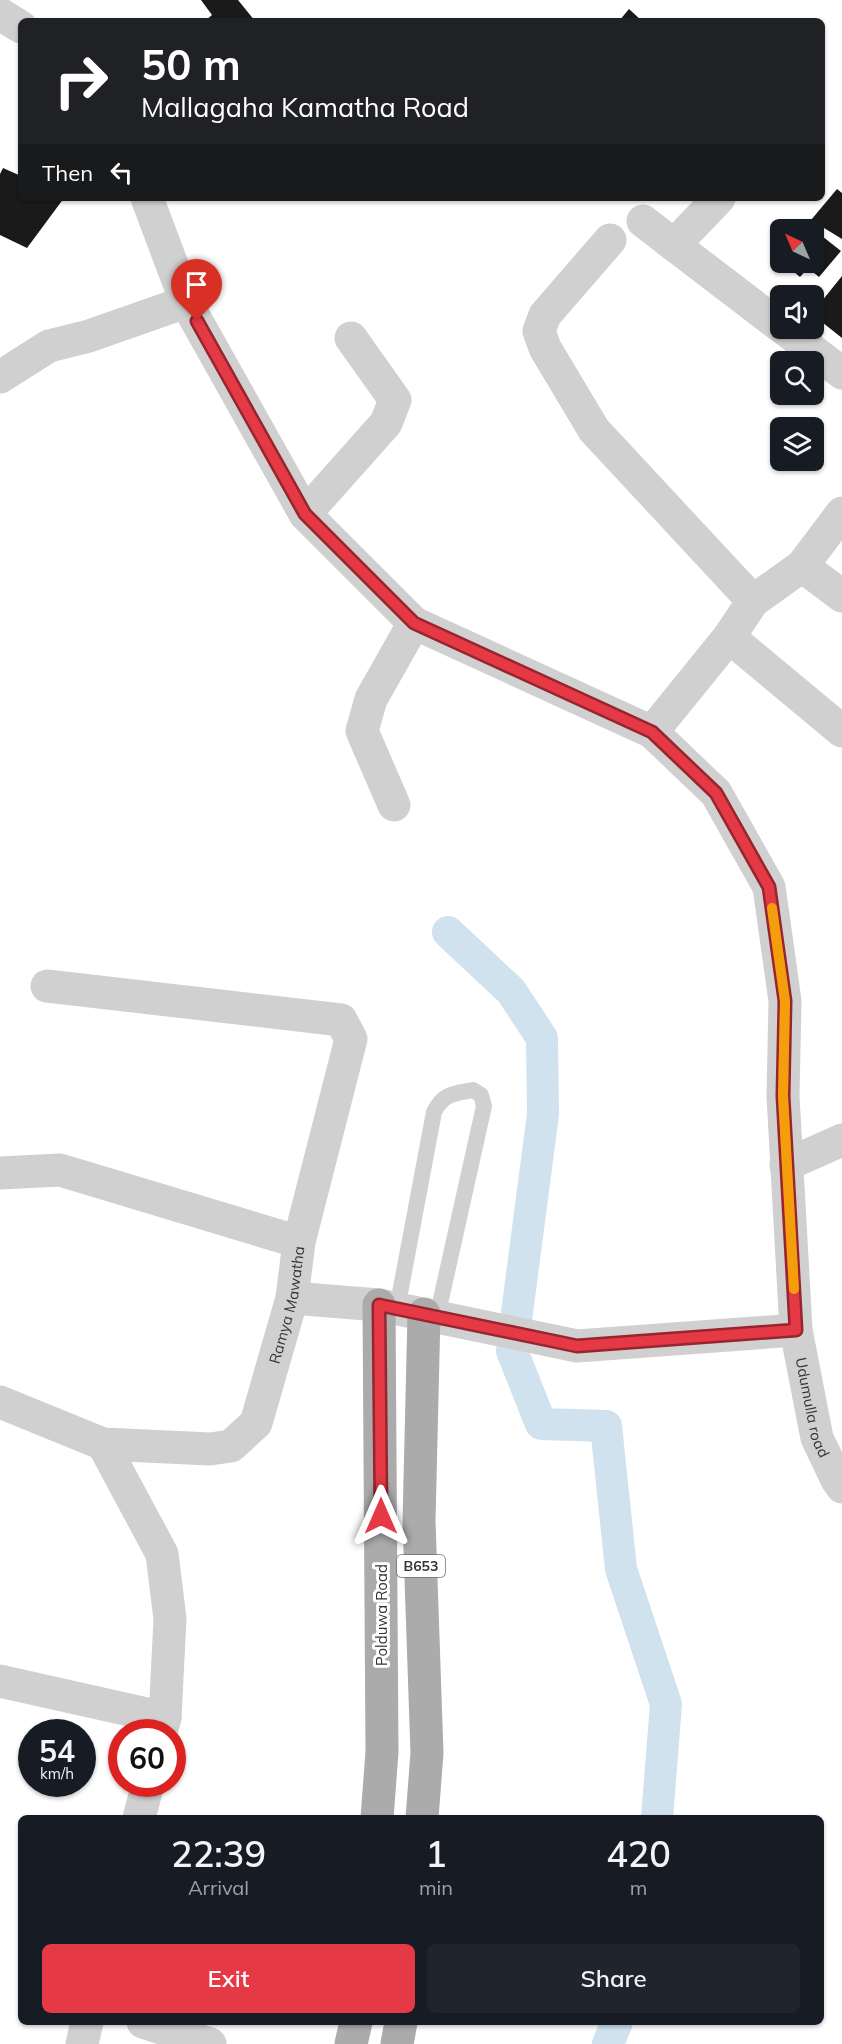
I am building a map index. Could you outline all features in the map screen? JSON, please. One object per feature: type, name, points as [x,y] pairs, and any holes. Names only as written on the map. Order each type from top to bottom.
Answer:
[{"type":"main road","name":"Polduwa Road","points":[[377,1815],[409,1311]]},
{"type":"main road","name":"B653","points":[[409,1311],[427,1753],[422,1815]]},
{"type":"main road","points":[[351,2044],[355,2025]]},
{"type":"main road","points":[[397,2044],[400,2025]]},
{"type":"street","points":[[0,14],[18,25]]},
{"type":"street","name":"Udumulla road","points":[[148,201],[186,302],[305,514],[414,623],[652,732],[716,793],[769,887],[785,1001],[783,1096],[796,1330],[817,1438],[842,1486]]},
{"type":"street","points":[[674,245],[716,201]]},
{"type":"street","points":[[643,221],[770,318]]},
{"type":"street","points":[[610,240],[545,315],[539,331],[544,348],[594,430],[753,601]]},
{"type":"street","points":[[0,377],[49,346],[89,336],[186,302]]},
{"type":"street","points":[[305,514],[386,423],[395,400],[351,338]]},
{"type":"street","points":[[798,339],[842,373]]},
{"type":"street","points":[[652,732],[729,637],[753,601],[802,566],[842,513]]},
{"type":"street","points":[[802,566],[842,597]]},
{"type":"street","points":[[394,804],[362,731],[371,699],[414,623]]},
{"type":"street","points":[[729,637],[842,731]]},
{"type":"street","name":"Ramya Mawatha","points":[[0,1402],[102,1444],[210,1449],[231,1446],[256,1423],[292,1298],[299,1242],[351,1039],[341,1020],[47,986]]},
{"type":"street","points":[[786,1165],[842,1140]]},
{"type":"street","points":[[0,1173],[60,1170],[299,1242]]},
{"type":"street","points":[[292,1298],[409,1311],[577,1346],[796,1330]]},
{"type":"street","points":[[102,1444],[162,1554],[170,1619],[163,1719]]},
{"type":"street","points":[[0,1681],[141,1719]]},
{"type":"street","points":[[140,1815],[145,1797]]},
{"type":"street","points":[[82,2044],[86,2025]]},
{"type":"street","points":[[153,2025],[210,2044]]},
{"type":"lane","points":[[473,1090],[481,1095],[484,1106],[409,1311],[434,1112],[439,1102],[448,1094],[473,1090]]},
{"type":"building","points":[[201,0],[238,0],[253,18],[208,18],[212,15]]},
{"type":"building","points":[[629,9],[639,18],[622,18]]},
{"type":"building","points":[[3,168],[18,175],[18,201],[62,201],[27,248],[0,235],[0,174]]},
{"type":"building","points":[[837,189],[842,193],[842,239],[824,228],[824,219],[812,219]]},
{"type":"building","points":[[824,238],[841,251],[824,271]]},
{"type":"building","points":[[842,276],[842,338],[824,324],[824,298]]},
{"type":"waterway","points":[[448,932],[511,991],[542,1038],[543,1114],[512,1351],[541,1424],[606,1426],[621,1569],[666,1704],[657,1815]]},
{"type":"waterway","points":[[608,2044],[616,2025]]},
{"type":"slow traffic","points":[[772,908],[785,1001],[783,1096],[794,1289]]},
{"type":"route","points":[[197,321],[305,514],[414,623],[652,732],[716,793],[769,887],[785,1001],[783,1096],[796,1330],[577,1346],[379,1305],[381,1516]]}]
